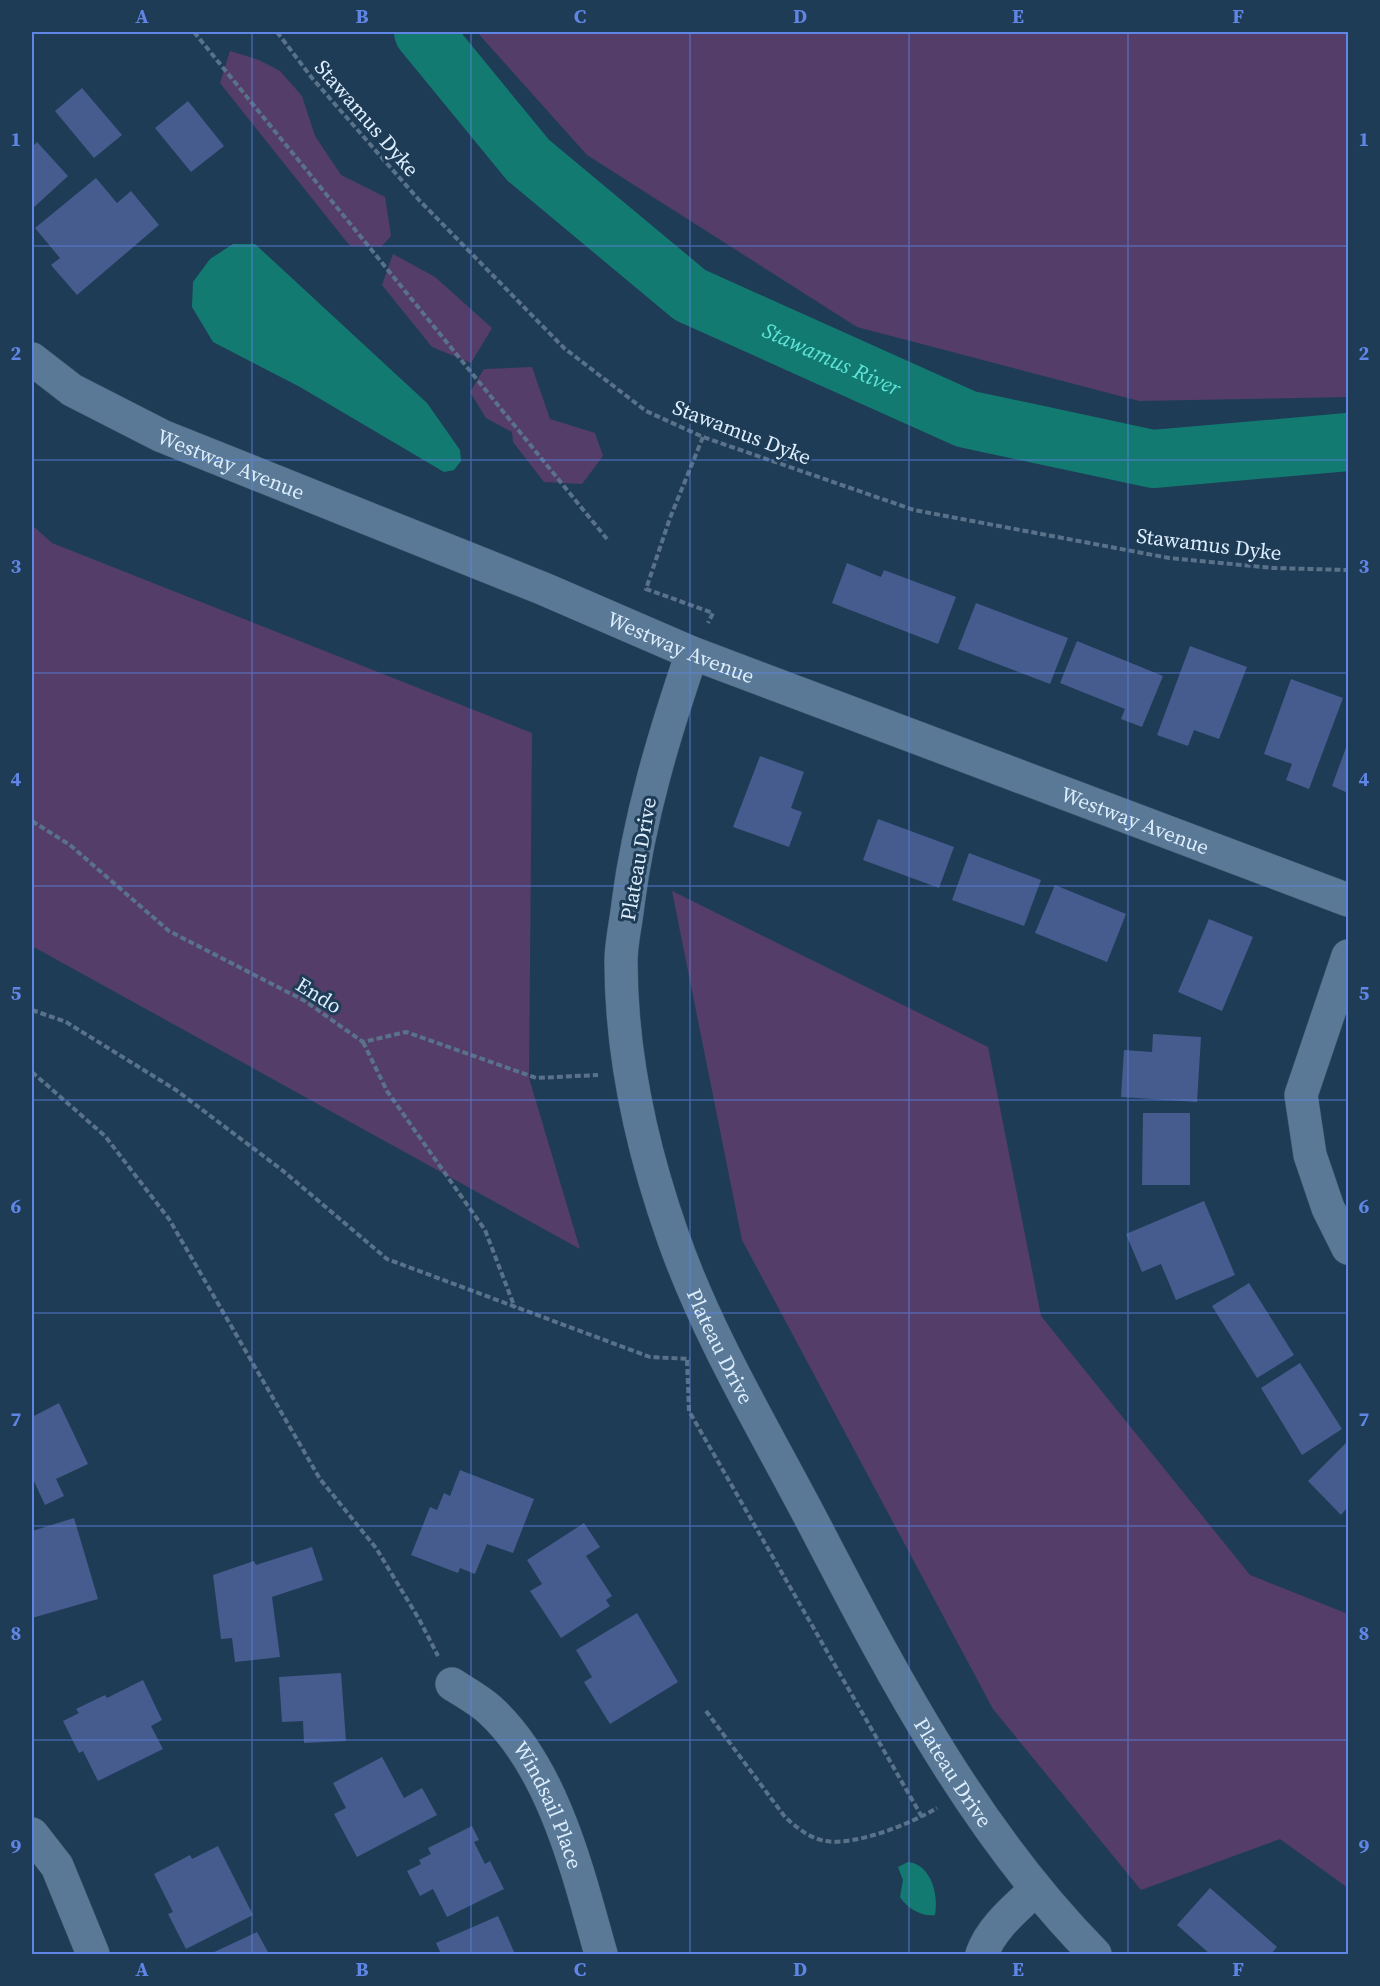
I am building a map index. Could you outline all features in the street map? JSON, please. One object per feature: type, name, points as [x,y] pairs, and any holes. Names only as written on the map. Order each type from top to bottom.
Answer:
[{"type":"street","name":"Westway Avenue","points":[[32,358],[72,390],[162,436],[544,590],[692,653],[1348,900]]},
{"type":"street","name":"Plateau Drive","points":[[692,653],[646,801],[631,884],[621,960],[629,1073],[647,1148],[673,1237],[721,1347],[848,1590],[966,1791],[1036,1889],[1095,1954]]},
{"type":"street","points":[[1348,956],[1301,1095],[1310,1155],[1328,1208],[1348,1248]]},
{"type":"street","name":"Windsail Place","points":[[452,1684],[489,1709],[516,1740],[543,1784],[566,1835],[601,1954]]},
{"type":"street","points":[[32,1834],[57,1866],[93,1954]]},
{"type":"street","points":[[982,1954],[986,1942],[1007,1917],[1036,1889]]},
{"type":"path","points":[[194,32],[607,539]]},
{"type":"path","name":"Stawamus Dyke","points":[[277,32],[312,78],[418,200],[564,348],[646,411],[703,437],[914,510],[1169,558],[1273,568],[1348,570]]},
{"type":"path","points":[[692,653],[713,613],[646,588],[670,518],[703,437]]},
{"type":"path","name":"Endo","points":[[32,822],[70,845],[169,932],[305,1001],[363,1042]]},
{"type":"path","points":[[32,1010],[66,1022],[176,1090],[282,1170],[387,1259],[516,1309],[650,1356],[687,1360],[721,1347]]},
{"type":"path","points":[[516,1309],[485,1230],[387,1091],[363,1042],[406,1032],[536,1078],[629,1073]]},
{"type":"path","points":[[32,1072],[105,1136],[169,1219],[320,1479],[375,1548],[414,1610],[452,1684]]},
{"type":"path","points":[[687,1360],[689,1411],[922,1817]]},
{"type":"path","points":[[706,1711],[785,1817],[801,1832],[823,1841],[840,1842],[861,1838],[922,1817],[966,1791]]},
{"type":"shaded area","points":[[477,32],[1348,32],[1348,397],[1139,401],[857,327],[587,155]]},
{"type":"shaded area","points":[[230,51],[259,60],[280,71],[302,96],[315,136],[341,175],[385,197],[391,236],[381,247],[350,246],[220,83]]},
{"type":"shaded area","points":[[233,244],[255,244],[427,403],[460,450],[461,461],[454,470],[444,472],[300,387],[213,342],[192,307],[193,282],[210,259]]},
{"type":"shaded area","points":[[393,254],[435,277],[492,328],[471,363],[432,347],[382,285]]},
{"type":"shaded area","points":[[532,367],[550,419],[595,433],[603,456],[582,484],[544,482],[513,442],[512,432],[486,418],[470,392],[484,369]]},
{"type":"shaded area","points":[[32,525],[52,543],[532,733],[529,1078],[580,1249],[32,946]]},
{"type":"shaded area","points":[[672,891],[988,1047],[1041,1316],[1250,1575],[1348,1614],[1348,1888],[1280,1839],[1141,1890],[993,1709],[742,1240]]},
{"type":"shaded area","points":[[908,1862],[916,1864],[928,1874],[936,1899],[935,1915],[925,1915],[915,1911],[900,1897],[903,1880],[898,1867]]},
{"type":"building","points":[[82,88],[122,135],[94,158],[55,111]]},
{"type":"building","points":[[188,101],[224,146],[191,172],[155,128]]},
{"type":"building","points":[[37,142],[68,176],[32,209],[32,147]]},
{"type":"building","points":[[96,178],[117,203],[131,191],[159,225],[77,295],[51,265],[60,258],[35,228]]},
{"type":"building","points":[[847,563],[881,577],[884,570],[956,597],[938,644],[832,603]]},
{"type":"building","points":[[976,603],[1068,638],[1050,684],[958,649]]},
{"type":"building","points":[[1077,641],[1163,676],[1142,727],[1121,719],[1125,709],[1060,683]]},
{"type":"building","points":[[1190,646],[1247,667],[1219,739],[1194,730],[1188,746],[1157,735]]},
{"type":"building","points":[[1291,679],[1343,698],[1309,789],[1286,780],[1292,764],[1264,754]]},
{"type":"building","points":[[1348,742],[1348,793],[1332,786]]},
{"type":"building","points":[[760,756],[804,772],[791,808],[802,812],[789,847],[733,827]]},
{"type":"building","points":[[878,819],[954,847],[939,888],[863,860]]},
{"type":"building","points":[[969,853],[1041,880],[1024,926],[952,900]]},
{"type":"building","points":[[1055,885],[1126,914],[1107,962],[1035,933]]},
{"type":"building","points":[[1209,919],[1253,937],[1222,1011],[1178,992]]},
{"type":"building","points":[[1153,1034],[1201,1037],[1197,1102],[1121,1097],[1124,1050],[1152,1052]]},
{"type":"building","points":[[1143,1113],[1190,1113],[1190,1185],[1142,1185]]},
{"type":"building","points":[[1204,1201],[1235,1275],[1176,1300],[1161,1264],[1142,1272],[1126,1234]]},
{"type":"building","points":[[1249,1283],[1294,1355],[1257,1378],[1212,1306]]},
{"type":"building","points":[[1300,1363],[1342,1429],[1302,1455],[1261,1388]]},
{"type":"building","points":[[59,1403],[88,1464],[56,1479],[64,1496],[45,1505],[32,1477],[32,1417]]},
{"type":"building","points":[[1348,1441],[1348,1507],[1341,1515],[1308,1481]]},
{"type":"building","points":[[460,1470],[534,1499],[513,1553],[487,1544],[475,1574],[460,1568],[458,1573],[411,1555],[430,1507],[437,1510],[444,1493],[450,1496]]},
{"type":"building","points":[[74,1518],[98,1599],[32,1618],[32,1531]]},
{"type":"building","points":[[584,1523],[600,1547],[586,1556],[612,1596],[606,1600],[610,1606],[561,1638],[530,1591],[542,1584],[527,1560]]},
{"type":"building","points":[[312,1547],[323,1580],[272,1597],[280,1657],[235,1662],[232,1638],[221,1639],[213,1575],[254,1561],[256,1565]]},
{"type":"building","points":[[637,1613],[678,1682],[610,1724],[584,1682],[592,1677],[576,1650]]},
{"type":"building","points":[[341,1673],[346,1741],[304,1743],[303,1721],[282,1722],[279,1677]]},
{"type":"building","points":[[143,1680],[162,1720],[151,1726],[163,1749],[98,1781],[83,1751],[79,1753],[63,1721],[79,1713],[76,1709],[105,1695],[107,1698]]},
{"type":"building","points":[[382,1757],[404,1798],[422,1788],[437,1815],[357,1857],[334,1814],[346,1808],[333,1783]]},
{"type":"building","points":[[472,1826],[479,1840],[474,1842],[485,1864],[490,1861],[504,1889],[447,1917],[433,1889],[420,1896],[407,1871],[421,1864],[419,1860],[431,1854],[428,1848]]},
{"type":"building","points":[[218,1846],[253,1915],[186,1949],[168,1914],[173,1912],[154,1874],[190,1855],[192,1859]]},
{"type":"building","points":[[1210,1888],[1277,1947],[1271,1954],[1210,1954],[1177,1925]]},
{"type":"building","points":[[498,1916],[515,1954],[441,1954],[436,1943]]},
{"type":"building","points":[[257,1932],[269,1954],[210,1954]]},
{"type":"waterway","name":"Stawamus River","points":[[423,32],[528,160],[690,295],[966,419],[1153,459],[1348,442]]}]
